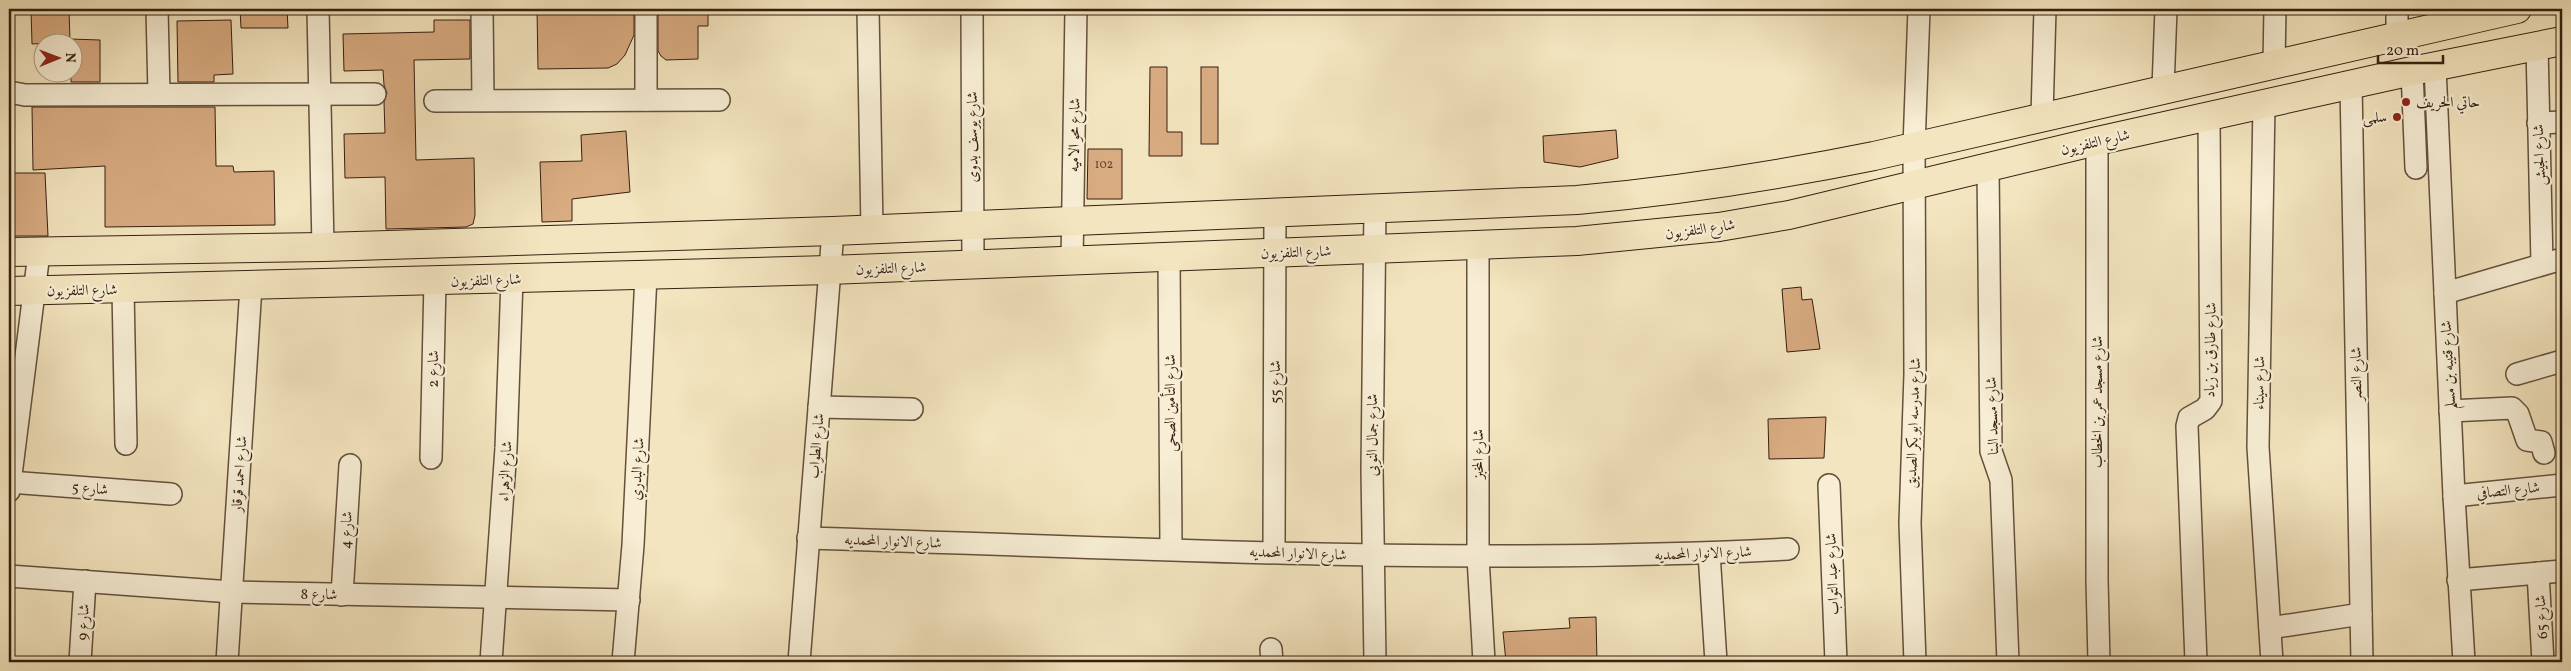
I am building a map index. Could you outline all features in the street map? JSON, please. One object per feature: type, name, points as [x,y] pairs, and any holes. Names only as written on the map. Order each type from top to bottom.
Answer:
[{"type":"main road","points":[[9,252],[323,247],[833,231],[1577,200],[1696,188],[1774,176],[1914,147],[2274,63],[2397,22],[2518,9]]},
{"type":"main road","name":"شارع التلفزيون","points":[[22,291],[829,270],[1577,241],[1719,227],[1789,215],[2097,141],[2550,43]]},
{"type":"main road","points":[[1956,136],[1957,174]]},
{"type":"main road","points":[[1577,200],[1577,241]]},
{"type":"street","points":[[157,9],[159,94]]},
{"type":"street","points":[[318,9],[323,247]]},
{"type":"street","points":[[482,9],[483,100]]},
{"type":"street","points":[[646,9],[646,100]]},
{"type":"street","points":[[868,9],[872,229]]},
{"type":"street","name":"شارع يوسف بدوى","points":[[972,9],[973,265]]},
{"type":"street","name":"شارع محو الاميه","points":[[1072,261],[1076,9]]},
{"type":"street","name":"شارع مدرسه ابو بكر الصديق","points":[[1915,662],[1910,523],[1915,374],[1914,147],[1919,9]]},
{"type":"street","points":[[2042,116],[2045,9]]},
{"type":"street","points":[[2163,88],[2166,9]]},
{"type":"street","points":[[2274,63],[2275,9]]},
{"type":"street","name":"شارع الجيش","points":[[2445,293],[2552,261],[2538,123],[2550,43]]},
{"type":"street","points":[[2416,168],[2423,69]]},
{"type":"street","name":"شارع قتيبه بن مسلم","points":[[2423,69],[2445,293],[2458,580],[2464,662]]},
{"type":"street","name":"شارع النصر","points":[[2351,85],[2362,662]]},
{"type":"street","points":[[9,92],[25,95],[375,94]]},
{"type":"street","points":[[435,101],[720,100]]},
{"type":"street","name":"شارع سيناء","points":[[2264,104],[2258,447],[2272,662]]},
{"type":"street","name":"شارع طارق بن زياد","points":[[2196,662],[2187,426],[2189,418],[2208,406],[2211,396],[2209,116]]},
{"type":"street","points":[[2538,123],[2562,122]]},
{"type":"street","name":"شارع مسجد عمر بن الخطاب","points":[[2097,141],[2097,580],[2100,662]]},
{"type":"street","name":"شارع مسجد البنا","points":[[1988,167],[1991,450],[2001,480],[2008,662]]},
{"type":"street","name":"شارع جمال النوبى","points":[[1375,208],[1373,555],[1375,662]]},
{"type":"street","name":"شارع 55","points":[[1274,552],[1275,212]]},
{"type":"street","name":"شارع الطواب","points":[[799,662],[833,231]]},
{"type":"street","name":"شارع المخبز","points":[[1478,245],[1478,557],[1484,662]]},
{"type":"street","points":[[9,485],[22,291],[39,253]]},
{"type":"street","name":"شارع التأمين الصحى","points":[[1169,257],[1171,549]]},
{"type":"street","name":"شارع البدري","points":[[623,662],[629,600],[646,275]]},
{"type":"street","name":"شارع الزهراء","points":[[491,662],[506,448],[512,279]]},
{"type":"street","name":"شارع 2","points":[[431,458],[435,281]]},
{"type":"street","name":"شارع احمد قرقار","points":[[227,662],[251,286]]},
{"type":"street","points":[[123,289],[126,444]]},
{"type":"street","points":[[2517,374],[2562,361]]},
{"type":"street","points":[[819,407],[912,409]]},
{"type":"street","points":[[2450,411],[2512,408],[2518,414],[2527,440],[2539,440],[2543,444],[2544,453]]},
{"type":"street","name":"شارع 4","points":[[342,595],[350,465]]},
{"type":"street","name":"شارع 5","points":[[9,485],[171,494]]},
{"type":"street","name":"شارع عبد التواب","points":[[1829,485],[1836,662]]},
{"type":"street","name":"شارع التصافي","points":[[2454,496],[2562,485]]},
{"type":"street","name":"شارع الانوار المحمديه","points":[[808,538],[1478,557],[1709,553],[1788,549]]},
{"type":"street","points":[[1709,553],[1716,662]]},
{"type":"street","points":[[2458,580],[2562,570]]},
{"type":"street","name":"شارع 65","points":[[2538,573],[2543,662]]},
{"type":"street","name":"شارع 8","points":[[9,576],[232,592],[629,600]]},
{"type":"street","name":"شارع 9","points":[[80,662],[85,581]]},
{"type":"street","points":[[2270,628],[2361,614]]},
{"type":"building","points":[[31,9],[69,9],[70,32],[32,32],[32,44]]},
{"type":"building","points":[[240,9],[287,9],[288,28],[241,28]]},
{"type":"building","points":[[537,9],[634,9],[634,35],[625,55],[617,64],[608,68],[538,69]]},
{"type":"building","points":[[658,9],[708,9],[708,26],[698,26],[698,59],[666,60],[661,56],[658,51]]},
{"type":"building","points":[[231,20],[233,74],[214,75],[214,82],[178,82],[177,21]]},
{"type":"building","points":[[434,20],[470,20],[470,59],[414,60],[416,160],[474,158],[475,215],[473,224],[466,227],[386,229],[385,177],[345,178],[344,134],[385,133],[384,102],[387,93],[384,85],[383,70],[344,71],[343,34],[434,32]]},
{"type":"building","points":[[82,39],[100,40],[100,82],[82,82]]},
{"type":"building","points":[[1150,67],[1167,67],[1167,132],[1182,132],[1182,156],[1149,156]]},
{"type":"building","points":[[1201,67],[1218,67],[1218,144],[1201,144]]},
{"type":"building","points":[[32,107],[215,107],[216,166],[233,166],[234,172],[274,171],[275,225],[105,227],[105,166],[33,170]]},
{"type":"building","points":[[1616,130],[1618,158],[1580,167],[1544,162],[1543,136]]},
{"type":"building","points":[[626,131],[630,192],[572,199],[572,221],[542,222],[540,162],[582,161],[581,135]]},
{"type":"building","points":[[1088,149],[1122,149],[1122,199],[1087,199]]},
{"type":"building","points":[[9,173],[45,173],[48,236],[9,236]]},
{"type":"building","points":[[1801,287],[1802,300],[1812,299],[1820,349],[1787,352],[1782,289]]},
{"type":"building","points":[[1826,417],[1824,458],[1769,459],[1768,419]]},
{"type":"building","points":[[1596,617],[1597,662],[1506,662],[1503,632],[1570,628],[1569,618]]},
{"type":"place","name":"حاتي الحريف","points":[[2406,102]]},
{"type":"place","name":"سلمى","points":[[2397,117]]}]
